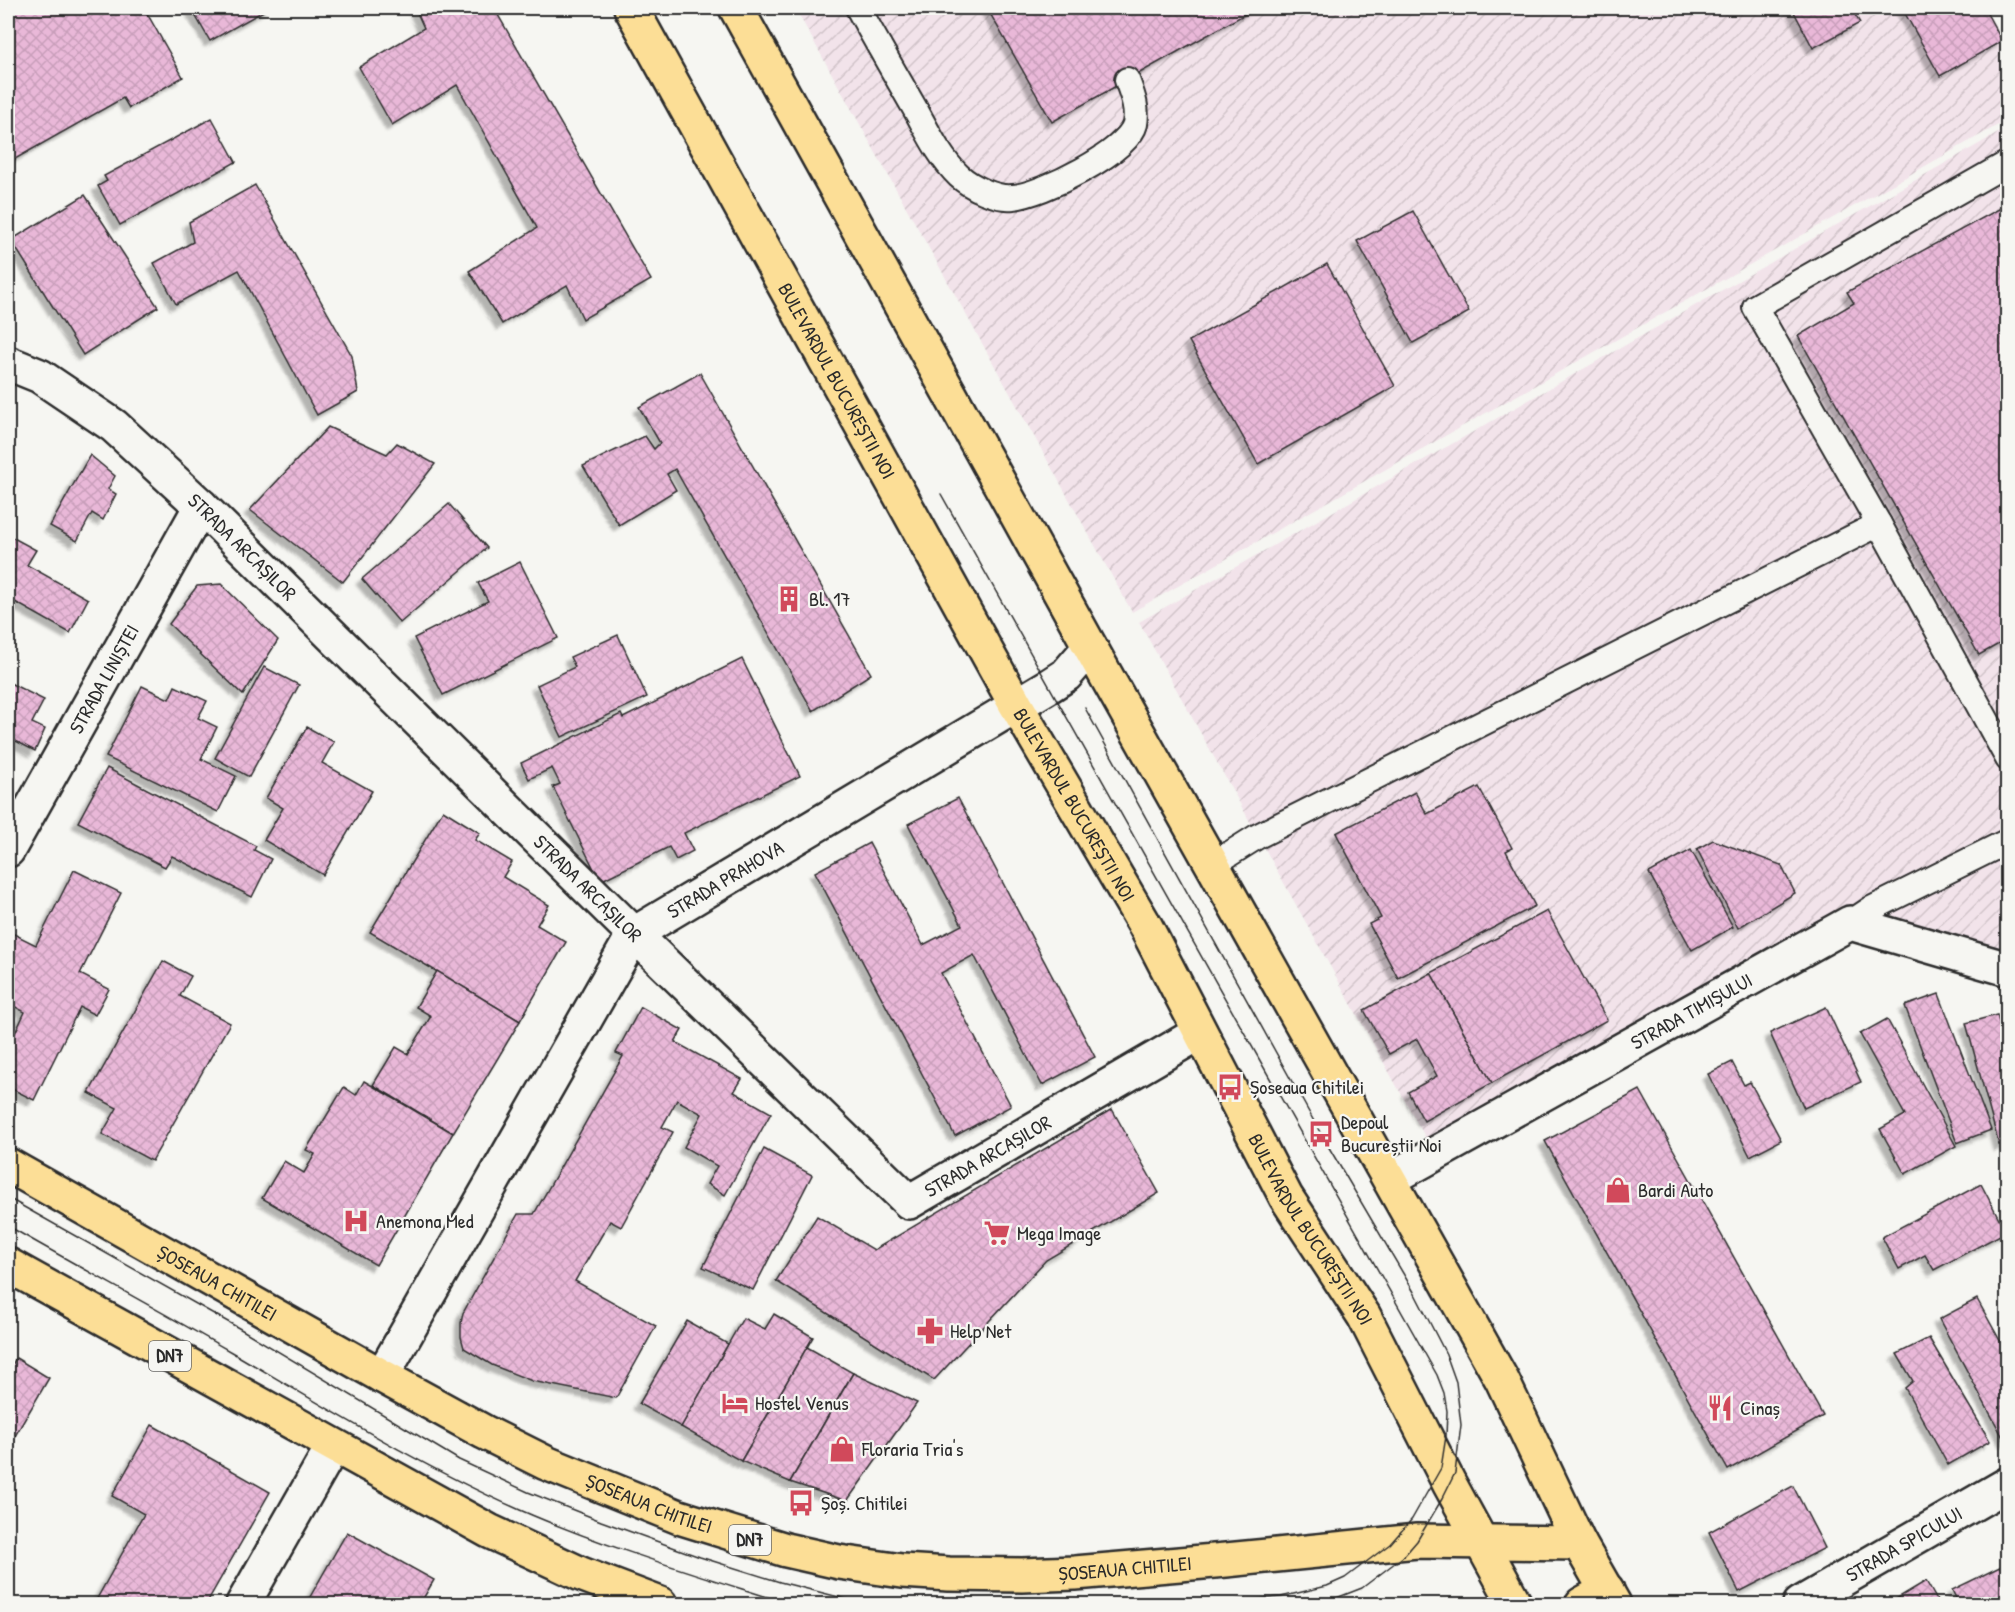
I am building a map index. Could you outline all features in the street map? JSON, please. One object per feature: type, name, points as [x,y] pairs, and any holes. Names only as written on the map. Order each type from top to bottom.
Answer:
[{"type":"main road","name":"BULEVARDUL BUCUREȘTII NOI","points":[[631,8],[1016,705],[1146,927],[1286,1197],[1364,1316],[1393,1376],[1515,1605]]},
{"type":"main road","points":[[736,8],[1090,647],[1502,1380],[1579,1543],[1601,1600]]},
{"type":"main road","name":"ȘOSEAUA CHITILEI","points":[[8,1165],[382,1376],[546,1463],[650,1506],[741,1538],[786,1550],[902,1571],[1022,1575],[1075,1573],[1417,1541],[1579,1543]]},
{"type":"main road","name":"DN7","points":[[8,1265],[489,1531],[581,1574],[660,1605]]},
{"type":"street","name":"STRADA ARCAȘILOR","points":[[8,363],[40,376],[114,426],[201,506],[909,1202],[1199,1033]]},
{"type":"street","name":"STRADA LINIȘTEI","points":[[8,850],[201,506]]},
{"type":"street","name":"STRADA PRAHOVA","points":[[382,1376],[634,934],[1066,675],[1090,647]]},
{"type":"street","points":[[1850,923],[2007,969]]},
{"type":"street","name":"STRADA TIMIȘULUI","points":[[1390,1179],[1850,923]]},
{"type":"street","points":[[243,1605],[333,1446]]},
{"type":"street","name":"STRADA SPICULUI","points":[[1800,1605],[2007,1484]]},
{"type":"lane","points":[[858,8],[937,147],[960,177],[987,193],[1010,198],[1048,188],[1115,150],[1135,126],[1136,108],[1127,80]]},
{"type":"lane","points":[[2007,163],[1755,307],[1879,524],[2007,759]]},
{"type":"lane","points":[[1212,865],[1258,836],[1879,524]]},
{"type":"lane","points":[[1850,923],[1871,909],[2007,841]]},
{"type":"shaded area","points":[[795,8],[1985,8],[2007,47],[2007,120],[1132,612]]},
{"type":"shaded area","points":[[2007,128],[2007,959],[1895,928],[1830,914],[1429,1144],[1139,622]]},
{"type":"building","points":[[8,8],[144,8],[183,77],[129,108],[123,98],[8,163]]},
{"type":"building","points":[[191,8],[269,8],[210,41]]},
{"type":"building","points":[[415,8],[494,8],[651,280],[583,319],[567,285],[502,324],[469,271],[537,228],[457,85],[392,125],[359,67],[424,28]]},
{"type":"building","points":[[987,8],[1256,8],[1052,122]]},
{"type":"building","points":[[1792,8],[1851,8],[1860,23],[1813,48]]},
{"type":"building","points":[[1902,8],[1984,8],[2002,41],[1940,76]]},
{"type":"building","points":[[212,118],[236,162],[120,225],[98,186],[107,181],[104,176]]},
{"type":"building","points":[[255,185],[352,356],[358,392],[317,415],[239,270],[176,304],[154,263],[193,242],[189,222]]},
{"type":"building","points":[[85,195],[158,307],[83,355],[11,240]]},
{"type":"building","points":[[2008,204],[2008,639],[1979,655],[1798,336],[1854,303],[1847,292]]},
{"type":"building","points":[[1413,211],[1469,312],[1413,343],[1357,241]]},
{"type":"building","points":[[1327,264],[1395,386],[1258,464],[1189,341]]},
{"type":"building","name":"Bl. 17","points":[[700,373],[871,674],[813,711],[675,469],[667,474],[676,490],[619,525],[583,466],[645,436],[654,449],[660,443],[639,407]]},
{"type":"building","points":[[328,427],[387,454],[397,443],[435,464],[343,582],[250,510]]},
{"type":"building","points":[[90,455],[115,476],[108,489],[116,494],[103,520],[92,513],[77,541],[50,526]]},
{"type":"building","points":[[449,504],[487,548],[400,623],[362,579]]},
{"type":"building","points":[[8,535],[36,550],[27,565],[88,599],[70,633],[8,598]]},
{"type":"building","points":[[520,562],[558,638],[443,695],[414,638],[488,601],[478,583]]},
{"type":"building","points":[[221,584],[278,640],[243,695],[169,624],[197,586]]},
{"type":"building","points":[[618,635],[647,697],[562,737],[537,685],[575,667],[570,657]]},
{"type":"building","points":[[742,659],[800,776],[684,833],[693,851],[676,860],[669,847],[600,881],[553,787],[560,784],[552,768],[529,779],[521,763],[621,714],[623,718]]},
{"type":"building","points":[[264,667],[299,685],[249,777],[215,758]]},
{"type":"building","points":[[8,682],[44,700],[32,723],[45,729],[35,751],[8,737]]},
{"type":"building","points":[[142,686],[169,699],[175,686],[207,701],[198,718],[217,727],[201,759],[236,776],[218,812],[106,757]]},
{"type":"building","points":[[307,727],[334,742],[322,763],[372,791],[323,875],[264,840],[283,808],[266,798]]},
{"type":"building","points":[[107,768],[256,846],[254,850],[271,859],[252,897],[172,856],[165,867],[78,822]]},
{"type":"building","points":[[1479,787],[1512,848],[1506,851],[1535,906],[1398,978],[1369,924],[1381,918],[1336,833],[1415,792],[1427,814]]},
{"type":"building","points":[[958,798],[1095,1057],[1042,1085],[974,955],[941,973],[1011,1106],[955,1136],[815,872],[869,843],[923,945],[962,925],[908,824]]},
{"type":"building","points":[[443,810],[480,833],[475,840],[512,862],[503,877],[549,905],[537,925],[566,942],[520,1021],[370,932]]},
{"type":"building","points":[[1713,840],[1781,865],[1795,893],[1738,928],[1697,849]]},
{"type":"building","points":[[1691,850],[1733,927],[1692,950],[1649,873]]},
{"type":"building","points":[[74,870],[121,893],[80,974],[109,989],[95,1015],[80,1007],[34,1100],[8,1087],[8,1048],[25,1012],[8,1003],[8,937],[10,932],[36,945]]},
{"type":"building","points":[[1547,911],[1607,1020],[1492,1083],[1431,973]]},
{"type":"building","points":[[163,961],[191,976],[180,996],[230,1023],[152,1161],[102,1134],[117,1108],[89,1093]]},
{"type":"building","points":[[437,971],[520,1021],[453,1133],[373,1085],[396,1047],[408,1054],[431,1016],[416,1007]]},
{"type":"building","points":[[1431,973],[1492,1083],[1424,1121],[1408,1092],[1437,1076],[1417,1039],[1389,1054],[1364,1010]]},
{"type":"building","points":[[1939,994],[1991,1130],[1957,1143],[1905,1006]]},
{"type":"building","points":[[641,1007],[682,1030],[675,1042],[742,1079],[734,1092],[771,1113],[725,1195],[707,1184],[717,1166],[684,1147],[702,1114],[677,1100],[662,1127],[673,1132],[621,1227],[610,1221],[575,1281],[656,1326],[616,1398],[532,1381],[492,1365],[464,1348],[461,1323],[463,1313],[518,1214],[534,1214],[623,1056],[616,1053]]},
{"type":"building","points":[[1826,1007],[1861,1082],[1804,1108],[1770,1033]]},
{"type":"building","points":[[1997,1015],[2008,1054],[2008,1143],[1999,1145],[1966,1023]]},
{"type":"building","points":[[1887,1019],[1956,1146],[1905,1174],[1880,1129],[1905,1115],[1860,1034]]},
{"type":"building","points":[[1732,1062],[1744,1085],[1750,1082],[1781,1140],[1750,1156],[1708,1074]]},
{"type":"building","points":[[364,1081],[453,1133],[376,1265],[262,1198],[284,1161],[304,1173],[315,1154],[306,1150],[344,1087],[356,1095]]},
{"type":"building","points":[[1640,1090],[1823,1416],[1728,1470],[1545,1141]]},
{"type":"building","name":"Mega Image","points":[[1112,1109],[1159,1193],[1046,1260],[934,1380],[776,1281],[817,1216],[874,1250]]},
{"type":"building","points":[[764,1149],[812,1175],[753,1290],[703,1267]]},
{"type":"building","points":[[1981,1184],[2006,1232],[1934,1270],[1925,1255],[1899,1269],[1882,1237]]},
{"type":"building","points":[[1977,1299],[2008,1355],[2008,1440],[2005,1441],[1939,1319]]},
{"type":"building","points":[[774,1314],[813,1337],[741,1461],[681,1427],[743,1318],[765,1329]]},
{"type":"building","points":[[687,1321],[728,1344],[681,1427],[639,1404]]},
{"type":"building","points":[[1929,1338],[1990,1441],[1948,1465],[1905,1388],[1913,1381],[1897,1354]]},
{"type":"building","points":[[807,1347],[853,1373],[790,1482],[741,1461]]},
{"type":"building","points":[[16,1358],[49,1378],[8,1448],[8,1372]]},
{"type":"building","points":[[853,1373],[917,1403],[847,1501],[790,1482]]},
{"type":"building","points":[[152,1425],[270,1492],[206,1604],[94,1604],[144,1514],[112,1496]]},
{"type":"building","points":[[1793,1486],[1825,1548],[1739,1592],[1709,1532]]},
{"type":"building","points":[[347,1532],[434,1580],[420,1604],[306,1604]]},
{"type":"building","points":[[2008,1563],[2008,1604],[1959,1604],[1952,1590]]},
{"type":"building","points":[[1926,1581],[1939,1604],[1899,1604],[1896,1599]]},
{"type":"tram line","points":[[941,494],[1437,1375],[1444,1393],[1447,1411],[1441,1468],[1412,1519],[1390,1544],[1345,1578],[1327,1586],[1281,1597],[1193,1604]]},
{"type":"tram line","points":[[1085,708],[1321,1134],[1414,1292],[1446,1354],[1456,1382],[1461,1425],[1455,1473],[1417,1541],[1404,1556],[1362,1588],[1321,1604]]},
{"type":"tram line","points":[[8,1198],[244,1331],[459,1460],[528,1492],[700,1557],[780,1582],[866,1604]]},
{"type":"tram line","points":[[8,1226],[374,1436],[483,1493],[586,1537],[789,1604]]},
{"type":"place","name":"Bl. 17","points":[[789,599]]},
{"type":"place","name":"Șoseaua Chitilei","points":[[1230,1087]]},
{"type":"place","name":"Depoul Bucureștii Noi","points":[[1321,1134]]},
{"type":"place","name":"Bardi Auto","points":[[1618,1190]]},
{"type":"place","name":"Anemona Med","points":[[356,1221]]},
{"type":"place","name":"Mega Image","points":[[997,1233]]},
{"type":"place","name":"Help Net","points":[[930,1331]]},
{"type":"place","name":"Hostel Venus","points":[[735,1403]]},
{"type":"place","name":"Cinaș","points":[[1720,1408]]},
{"type":"place","name":"Floraria Tria's","points":[[842,1449]]},
{"type":"place","name":"Șoș. Chitilei","points":[[801,1503]]}]
